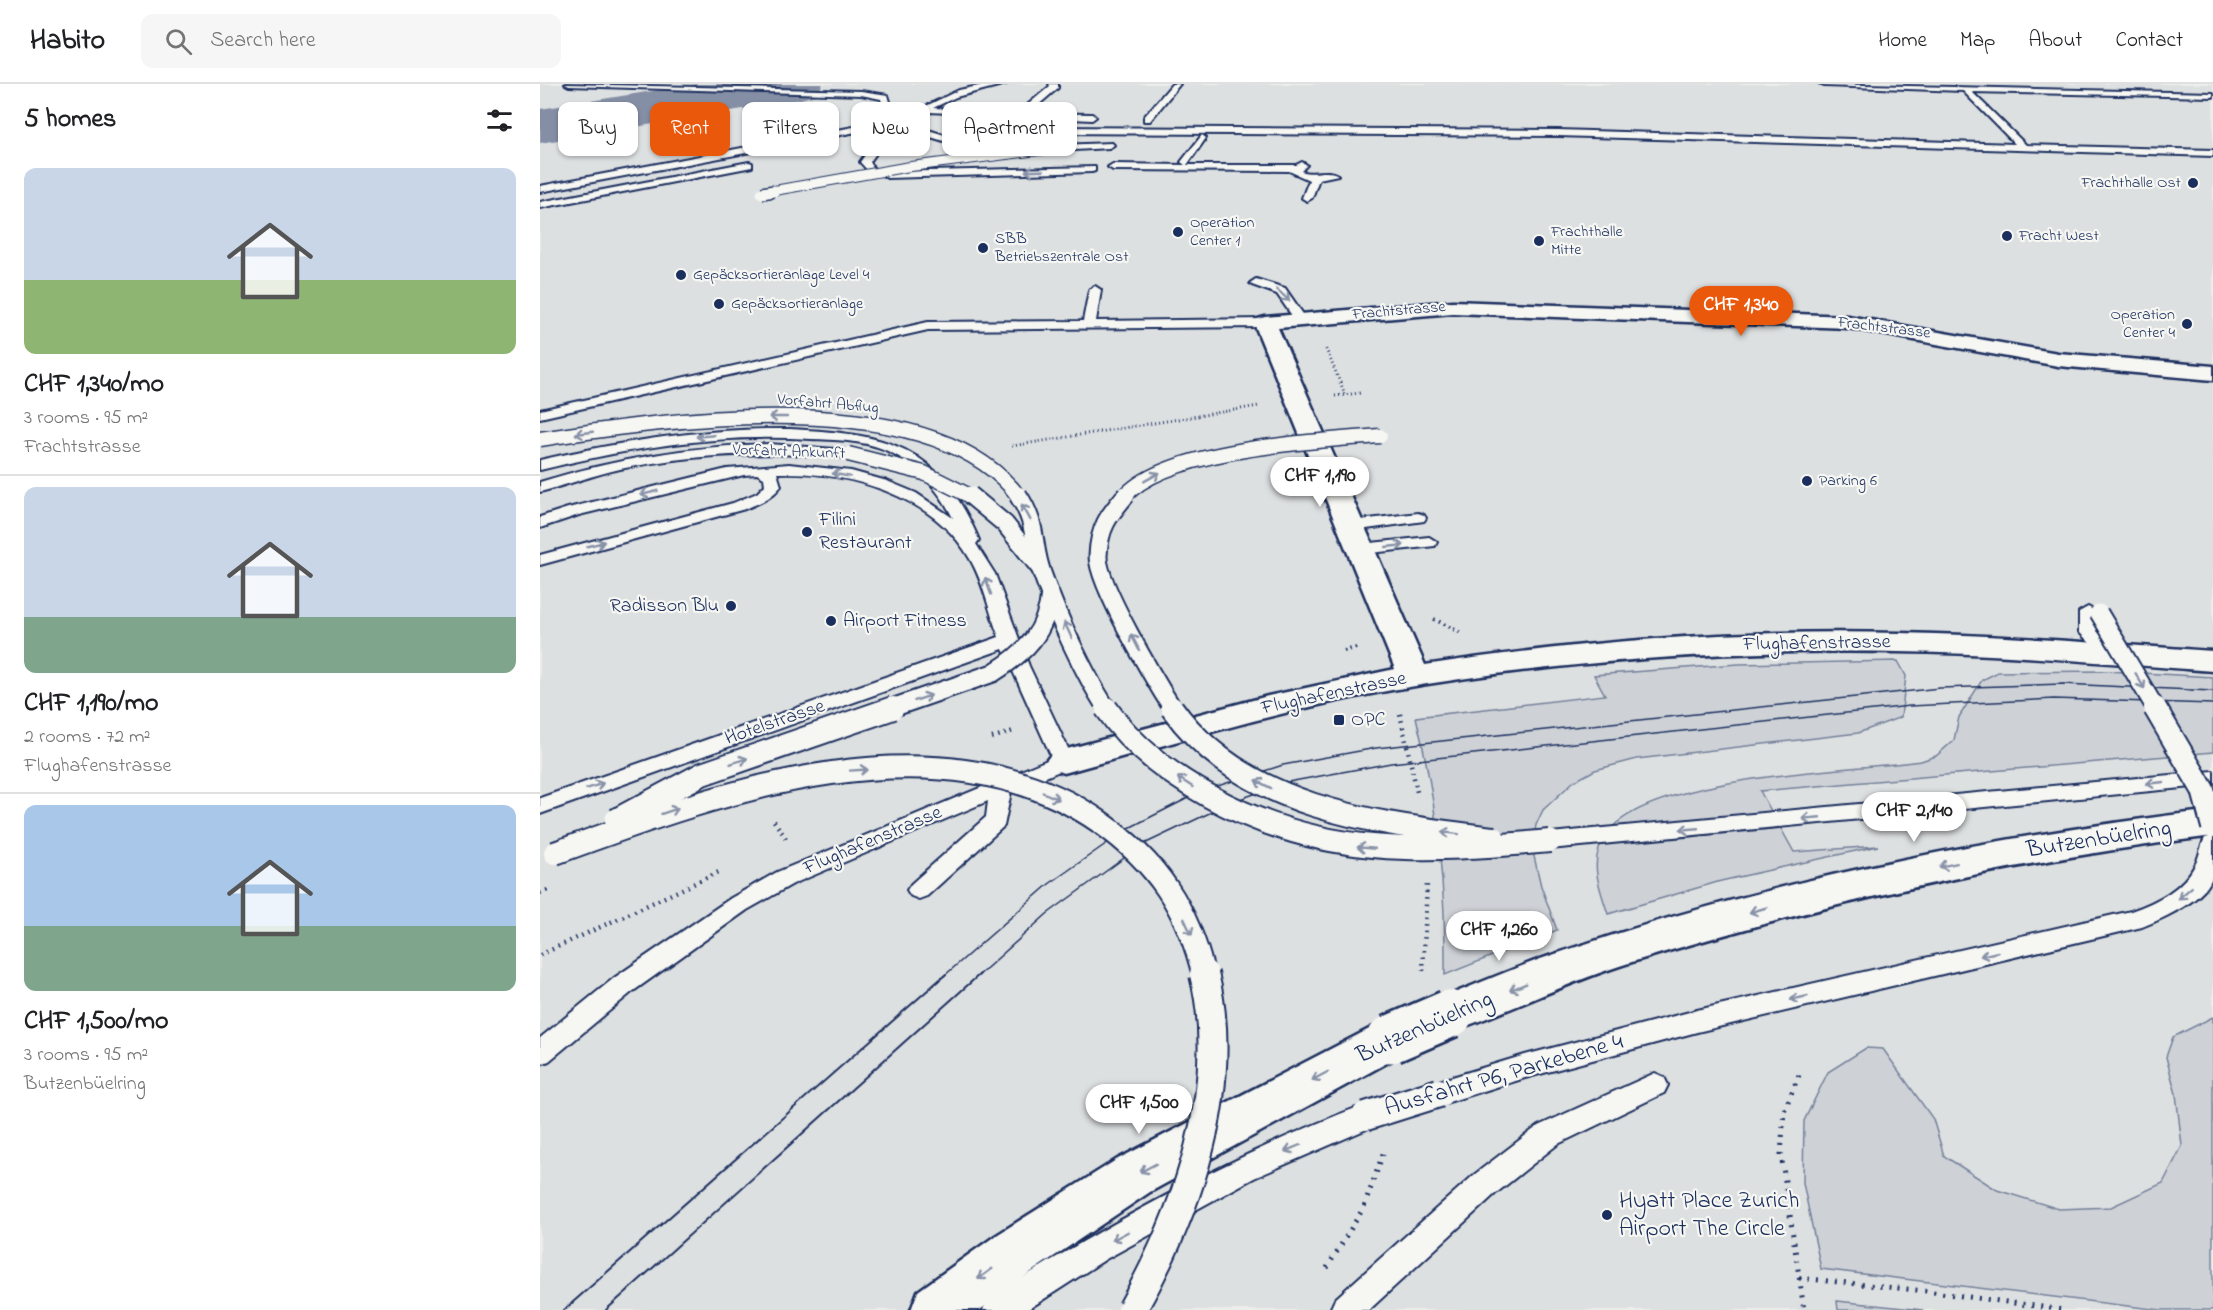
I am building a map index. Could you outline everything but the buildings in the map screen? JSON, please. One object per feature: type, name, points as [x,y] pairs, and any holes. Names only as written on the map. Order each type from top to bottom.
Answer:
[{"type":"street","name":"Frachtstrasse","points":[[1265,323],[1463,307],[1848,322],[1902,327],[2004,350],[2080,363],[2213,373]]},
{"type":"street","points":[[1265,323],[1316,439],[1414,677]]},
{"type":"street","name":"Flughafenstrasse","points":[[1064,761],[1240,714],[1414,677],[1572,656],[1758,644],[1899,642],[2213,661]]},
{"type":"street","name":"Butzenbüelring","points":[[937,1310],[1013,1254],[1133,1176],[1391,1039],[1572,965],[1631,946],[1835,889],[1956,863],[2139,832],[2213,825]]},
{"type":"lane","points":[[568,84],[861,93],[885,97],[886,102]]},
{"type":"lane","points":[[930,106],[955,93],[1002,84]]},
{"type":"lane","points":[[1036,102],[1055,86],[1053,84]]},
{"type":"lane","points":[[1147,118],[1176,84]]},
{"type":"lane","points":[[1824,84],[2213,95]]},
{"type":"lane","points":[[1965,89],[2023,147]]},
{"type":"lane","points":[[1077,116],[1102,117]]},
{"type":"lane","points":[[1136,118],[1450,128],[1468,134]]},
{"type":"lane","points":[[540,189],[851,130]]},
{"type":"lane","points":[[1077,130],[1590,134],[2213,153]]},
{"type":"lane","points":[[930,134],[947,139],[983,141],[1202,138],[1386,142],[1450,140],[1468,134]]},
{"type":"lane","points":[[1186,162],[1202,138]]},
{"type":"lane","points":[[762,193],[907,167],[1111,141]]},
{"type":"lane","points":[[887,175],[1091,171],[1097,157],[1111,141]]},
{"type":"lane","points":[[869,156],[865,162],[869,169]]},
{"type":"lane","points":[[540,205],[749,165]]},
{"type":"lane","points":[[1113,167],[1298,167],[1296,173],[1315,177],[1333,175]]},
{"type":"lane","points":[[1307,198],[1315,177]]},
{"type":"lane","points":[[1256,283],[1281,291],[1301,320]]},
{"type":"lane","points":[[1089,324],[1095,290]]},
{"type":"lane","points":[[540,414],[928,326],[1265,323]]},
{"type":"lane","name":"Vorfahrt Abflug","points":[[540,439],[654,424],[776,417],[842,420],[901,430],[969,454],[989,465],[1005,480],[1028,513],[1035,528],[1040,568]]},
{"type":"lane","points":[[540,465],[605,449],[705,435],[791,433],[857,438],[897,450],[912,460],[942,489],[962,516],[1009,640],[1064,761]]},
{"type":"lane","points":[[1316,439],[1380,435],[1228,452],[1199,458],[1165,470],[1133,489],[1108,518],[1099,542],[1098,557],[1104,582],[1160,690],[1183,722],[1220,757],[1257,781],[1300,802],[1380,822],[1493,838],[1550,841]]},
{"type":"lane","name":"Vorfahrt Ankunft","points":[[540,487],[605,467],[681,452],[763,448],[848,454],[917,470],[962,490],[994,512],[1040,568]]},
{"type":"lane","points":[[540,523],[588,507],[711,477],[759,469],[836,473],[906,495],[942,517],[978,557]]},
{"type":"lane","points":[[540,560],[739,506],[763,496],[772,486],[771,477],[759,469]]},
{"type":"lane","points":[[540,506],[588,507]]},
{"type":"lane","points":[[1357,538],[1418,518]]},
{"type":"lane","points":[[1357,538],[1428,542]]},
{"type":"lane","points":[[1040,568],[1101,699],[1113,717],[1164,768],[1213,800],[1285,831],[1344,846],[1436,850],[1747,823],[2213,778]]},
{"type":"lane","points":[[548,856],[702,774],[993,673],[1023,653],[1035,641],[1048,617],[1050,592]]},
{"type":"lane","points":[[2112,654],[2088,632],[2094,612],[2203,790],[2213,825]]},
{"type":"lane","name":"Hotelstrasse","points":[[540,806],[1009,640]]},
{"type":"lane","name":"Flughafenstrasse","points":[[540,1053],[624,985],[739,904],[785,878],[1064,761]]},
{"type":"lane","points":[[548,856],[651,818],[748,788],[800,777],[880,768],[958,771],[1031,788],[1083,811],[1125,840],[1166,885],[1196,942],[1207,996],[1210,1035],[1207,1100],[1195,1160],[1162,1252],[1132,1310]]},
{"type":"lane","points":[[919,890],[954,861],[996,820],[1001,787]]},
{"type":"lane","name":"Ausfahrt P6, Parkebene 4","points":[[999,1310],[1095,1250],[1244,1169],[1366,1116],[1505,1072],[1666,1028],[2134,920],[2172,904],[2186,894],[2205,870],[2213,844]]},
{"type":"lane","points":[[1346,1310],[1485,1184],[1548,1135],[1655,1086]]},
{"type":"path","points":[[1399,711],[1417,796]]},
{"type":"path","points":[[777,845],[788,840]]},
{"type":"path","points":[[540,955],[723,870]]},
{"type":"path","points":[[1423,982],[1426,877]]},
{"type":"path","points":[[1799,1075],[1784,1111],[1781,1154],[1804,1310]]},
{"type":"path","points":[[1325,1273],[1364,1207],[1387,1142]]},
{"type":"path","points":[[1799,1278],[1926,1290],[2064,1310]]},
{"type":"shaded area","points":[[540,84],[2213,84],[2213,1310],[540,1310]]},
{"type":"shaded area","points":[[1898,661],[1906,676],[1901,717],[1858,733],[1637,759],[1595,770],[1573,782],[1543,810],[1536,825],[1532,848],[1541,886],[1557,930],[1445,975],[1444,910],[1439,845],[1430,781],[1416,717],[1605,695],[1594,675],[1738,664]]},
{"type":"shaded area","points":[[2105,671],[2213,677],[2213,752],[1760,791],[1794,852],[1878,846],[1721,881],[1608,914],[1597,876],[1599,848],[1603,839],[1624,818],[1657,801],[1700,789],[1748,780],[1921,761],[1936,756],[1954,740],[1959,717],[1982,680],[1998,672]]},
{"type":"shaded area","points":[[2213,1017],[2213,1310],[2161,1310],[1821,1269],[1803,1183],[1804,1121],[1828,1072],[1866,1048],[1883,1049],[1933,1119],[1944,1156],[1997,1190],[2059,1209],[2111,1207],[2163,1183],[2182,1146],[2176,1094],[2166,1057],[2173,1037]]},
{"type":"shaded area","points":[[1837,1301],[1923,1310],[1838,1310]]},
{"type":"taxiway","points":[[540,126],[797,84]]},
{"type":"tram line","points":[[944,976],[1049,884],[1127,829],[1202,791],[1283,765],[1376,748],[1940,688],[2063,684],[2213,691]]},
{"type":"tram line","points":[[978,976],[1047,914],[1142,845],[1237,800],[1288,782],[1391,763],[1910,706],[2054,699],[2213,704]]},
{"type":"tram line","points":[[564,1310],[946,974]]},
{"type":"tram line","points":[[606,1310],[980,974]]},
{"type":"place","name":"Frachthalle Ost","points":[[2193,183]]},
{"type":"place","name":"Operation Center 1","points":[[1178,232]]},
{"type":"place","name":"Fracht West","points":[[2007,236]]},
{"type":"place","name":"Frachthalle Mitte","points":[[1539,241]]},
{"type":"place","name":"SBB Betriebszentrale Ost","points":[[983,248]]},
{"type":"place","name":"Gepäcksortieranlage Level 4","points":[[681,275]]},
{"type":"place","name":"Gepäcksortieranlage","points":[[719,304]]},
{"type":"place","name":"Operation Center 4","points":[[2187,324]]},
{"type":"place","name":"Parking 6","points":[[1807,481]]},
{"type":"place","name":"Filini Restaurant","points":[[807,532]]},
{"type":"place","name":"Radisson Blu","points":[[731,606]]},
{"type":"place","name":"Airport Fitness","points":[[831,621]]},
{"type":"place","name":"OPC","points":[[1339,720]]},
{"type":"place","name":"Hyatt Place Zurich Airport The Circle","points":[[1607,1215]]}]
